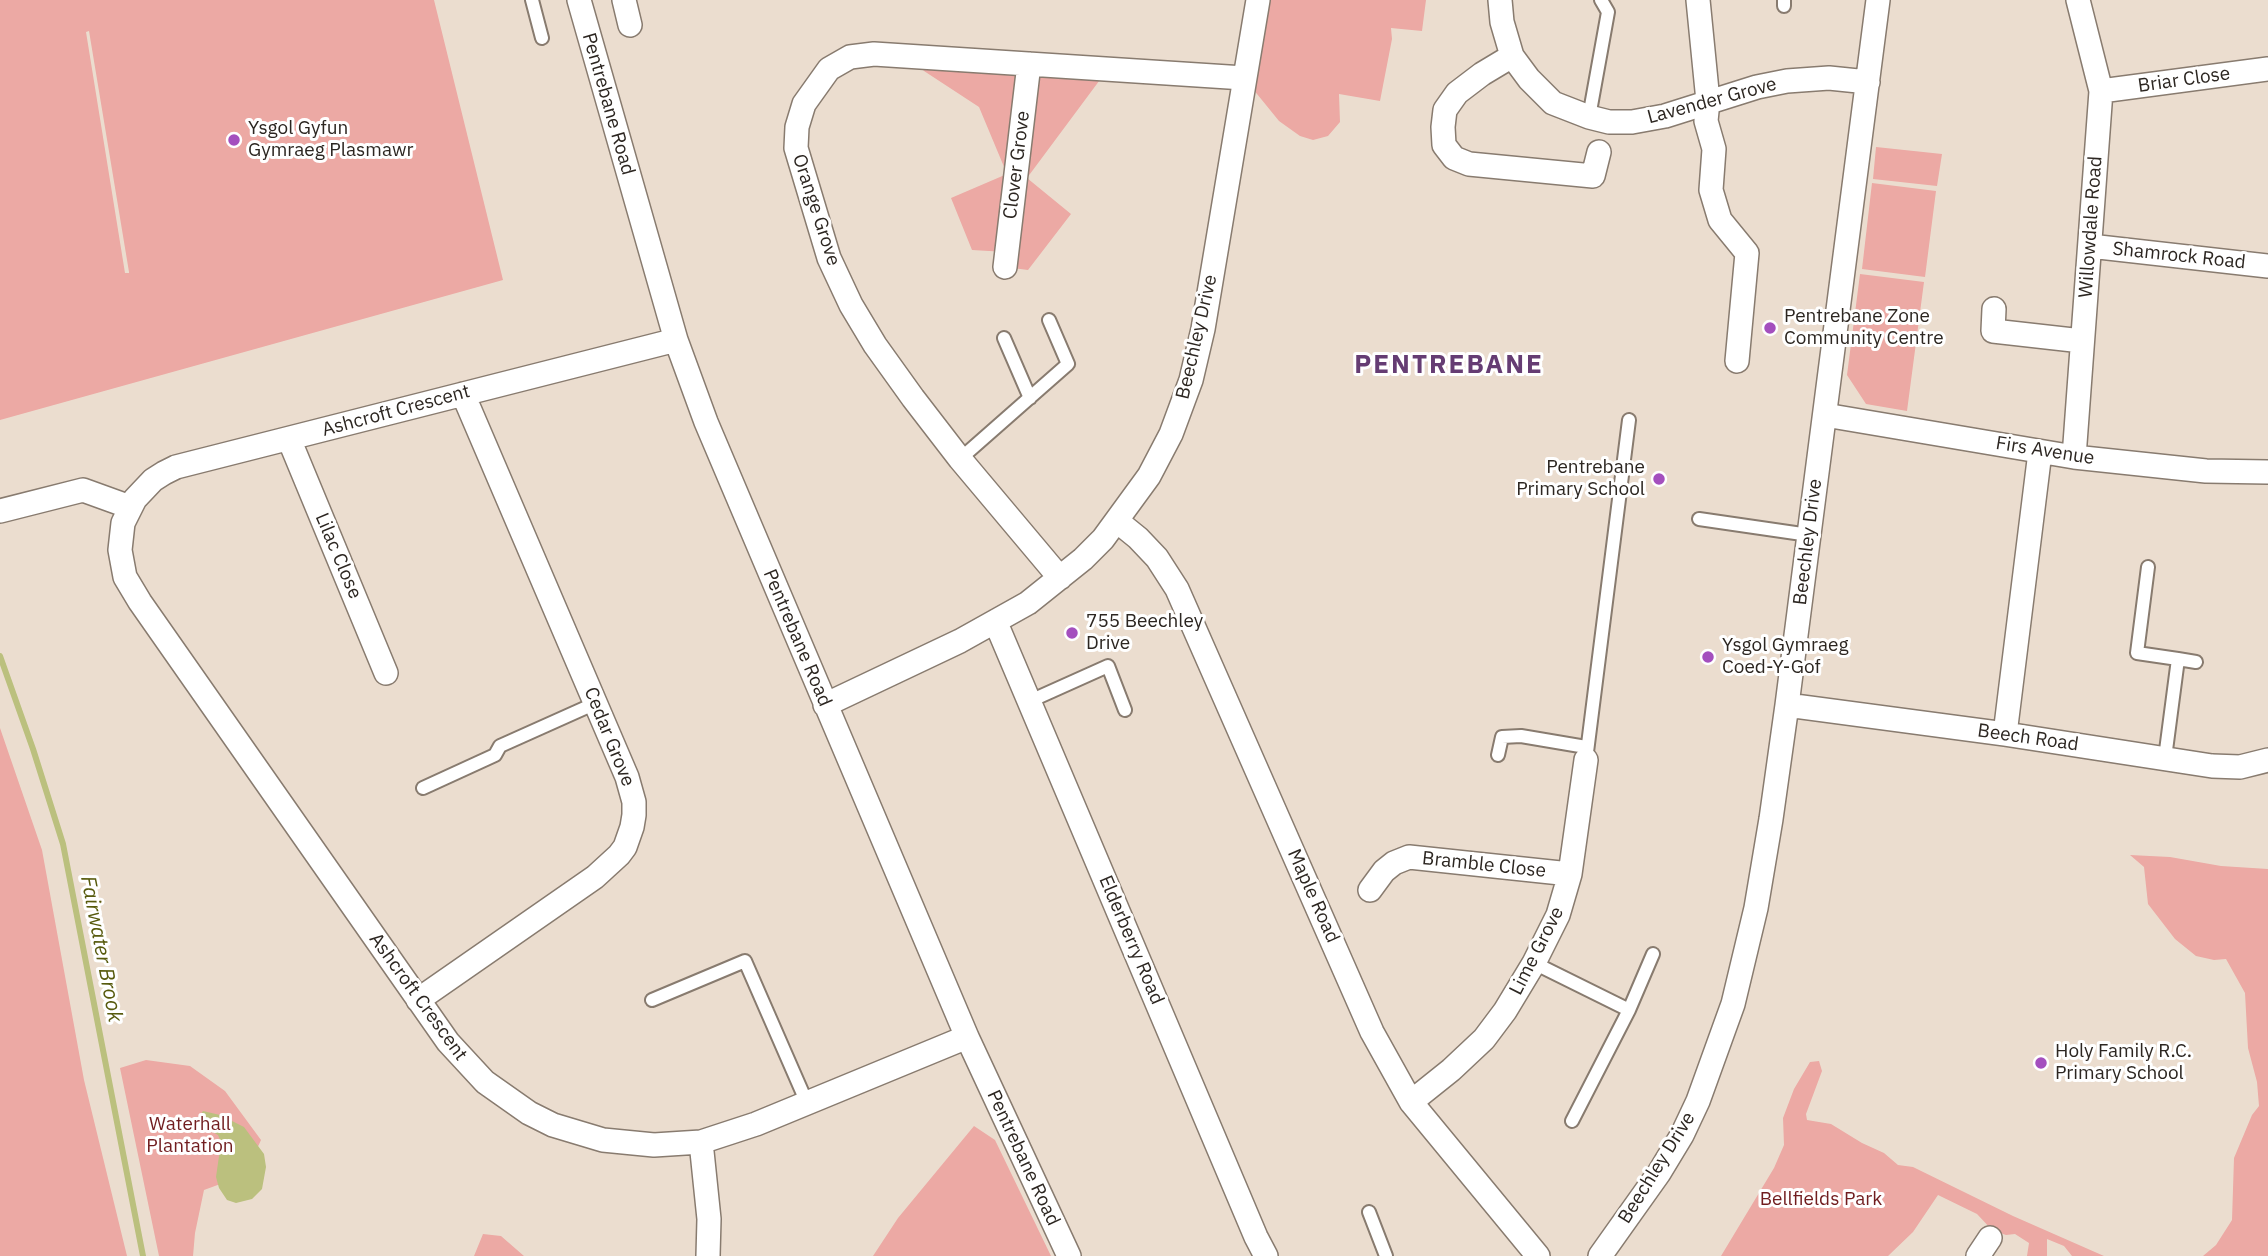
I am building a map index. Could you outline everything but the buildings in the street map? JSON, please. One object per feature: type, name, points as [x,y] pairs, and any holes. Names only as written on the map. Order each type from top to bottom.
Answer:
[{"type":"street","name":"Pentrebane Road","points":[[579,0],[676,340],[706,422],[967,1037],[1069,1256]]},
{"type":"street","points":[[624,0],[630,25]]},
{"type":"street","name":"Beechley Drive","points":[[825,705],[996,623],[1028,603],[1096,545],[1149,476],[1171,434],[1191,380],[1203,329],[1258,0]]},
{"type":"street","name":"Lavender Grove","points":[[1500,0],[1502,22],[1512,56],[1529,79],[1553,103],[1609,122],[1632,122],[1665,116],[1756,86],[1787,81],[1829,78],[1868,82]]},
{"type":"street","points":[[1698,0],[1708,101],[1706,121],[1714,149],[1711,190],[1720,220],[1747,253],[1737,361]]},
{"type":"street","name":"Beechley Drive","points":[[1600,1256],[1682,1135],[1722,1038],[1747,948],[1763,870],[1787,705],[1878,0]]},
{"type":"street","name":"Willowdale Road","points":[[2074,457],[2101,92],[2078,0]]},
{"type":"street","name":"Orange Grove","points":[[1060,578],[960,459],[875,345],[851,304],[829,258],[796,148],[797,127],[804,104],[829,69],[850,57],[874,54],[1244,78]]},
{"type":"street","points":[[1512,56],[1457,93],[1445,110],[1444,145],[1454,158],[1469,164],[1593,176],[1598,152]]},
{"type":"street","name":"Clover Grove","points":[[1006,267],[1028,64]]},
{"type":"street","name":"Briar Close","points":[[2101,92],[2268,69]]},
{"type":"street","name":"Shamrock Road","points":[[2090,246],[2268,266]]},
{"type":"street","points":[[1994,309],[1993,331],[2082,341]]},
{"type":"street","name":"Ashcroft Crescent","points":[[676,340],[176,467],[143,488],[123,523],[121,564],[131,589],[418,1000],[466,1063],[506,1099],[541,1119],[578,1134],[629,1144],[654,1146],[701,1142],[731,1133],[967,1037]]},
{"type":"street","name":"Cedar Grove","points":[[418,1000],[595,877],[619,855],[632,827],[634,802],[627,777],[464,394]]},
{"type":"street","name":"Firs Avenue","points":[[1825,415],[2074,457],[2206,471],[2268,472]]},
{"type":"street","name":"Lilac Close","points":[[289,439],[386,673]]},
{"type":"street","points":[[2005,734],[2040,452]]},
{"type":"street","points":[[0,511],[83,490],[130,507]]},
{"type":"street","name":"Maple Road","points":[[1117,521],[1138,537],[1157,558],[1177,589],[1372,1032],[1411,1102],[1538,1256]]},
{"type":"street","name":"Elderberry Road","points":[[996,623],[1266,1256]]},
{"type":"street","name":"Beech Road","points":[[1787,705],[2005,734],[2212,766],[2241,766],[2268,760]]},
{"type":"street","name":"Lime Grove","points":[[1411,1102],[1484,1039],[1505,1011],[1534,963],[1558,915],[1570,874],[1586,753]]},
{"type":"street","name":"Bramble Close","points":[[1370,890],[1384,871],[1409,857],[1570,874]]},
{"type":"street","points":[[701,1142],[709,1219],[708,1256]]},
{"type":"lane","points":[[532,0],[542,38]]},
{"type":"lane","points":[[1589,117],[1608,12],[1601,0]]},
{"type":"lane","points":[[960,459],[1068,364],[1049,320]]},
{"type":"lane","points":[[1004,338],[1030,398]]},
{"type":"lane","points":[[1498,755],[1502,737],[1521,736],[1586,753],[1629,420]]},
{"type":"lane","points":[[1699,519],[1809,535]]},
{"type":"lane","points":[[2148,567],[2137,653],[2196,662]]},
{"type":"lane","points":[[2165,758],[2178,659]]},
{"type":"lane","points":[[1030,701],[1108,666],[1125,710]]},
{"type":"lane","points":[[423,788],[495,755],[500,746],[596,703]]},
{"type":"lane","points":[[1572,1121],[1629,1010],[1653,954]]},
{"type":"lane","points":[[652,1000],[745,961],[807,1103]]},
{"type":"lane","points":[[1534,963],[1629,1010]]},
{"type":"lane","points":[[1369,1212],[1387,1256]]},
{"type":"green space","name":"Ysgol Gyfun Gymraeg Plasmawr","points":[[0,0],[434,0],[503,280],[0,420]],"holes":[[[89,31],[129,273],[125,273],[86,32]]]},
{"type":"green space","points":[[1258,0],[1426,0],[1422,31],[1391,28],[1392,39],[1380,101],[1339,94],[1340,122],[1328,136],[1313,140],[1300,136],[1279,121],[1244,78]]},
{"type":"green space","points":[[910,56],[1108,69],[1027,178],[1071,214],[1028,270],[1005,267],[1006,252],[972,250],[951,198],[1007,174],[979,107],[924,71]]},
{"type":"green space","points":[[1876,147],[1942,154],[1937,186],[1873,179]]},
{"type":"green space","points":[[1872,183],[1936,191],[1925,277],[1862,269]]},
{"type":"green space","points":[[1860,274],[1924,282],[1907,411],[1866,404],[1847,375]]},
{"type":"green space","points":[[0,728],[42,850],[84,1080],[127,1256],[0,1256]]},
{"type":"green space","points":[[2130,855],[2268,869],[2268,1256],[2203,1256],[2216,1245],[2232,1220],[2234,1158],[2252,1115],[2259,1106],[2257,1082],[2248,1048],[2245,993],[2226,959],[2214,960],[2196,956],[2175,939],[2148,904],[2144,867]]},
{"type":"green space","name":"Waterhall Plantation","points":[[146,1060],[190,1066],[225,1091],[261,1140],[245,1175],[204,1190],[193,1256],[159,1256],[120,1068]]},
{"type":"green space","name":"Bellfields Park","points":[[1819,1061],[1822,1071],[1806,1114],[1807,1120],[1831,1124],[1884,1153],[1898,1165],[1913,1167],[2013,1216],[2104,1256],[2072,1256],[2064,1246],[2047,1239],[2047,1256],[2027,1256],[2029,1243],[2015,1234],[2006,1235],[1992,1230],[1977,1214],[1938,1195],[1913,1232],[1888,1256],[1721,1256],[1774,1168],[1784,1145],[1783,1118],[1794,1089],[1810,1062]]},
{"type":"green space","points":[[974,1126],[995,1140],[1051,1256],[873,1256],[898,1218]]},
{"type":"green space","points":[[483,1234],[501,1236],[524,1256],[474,1256]]},
{"type":"shaded area","points":[[203,1111],[220,1115],[244,1127],[264,1154],[266,1167],[262,1189],[252,1199],[236,1203],[227,1200],[219,1188],[216,1177],[221,1142],[218,1135],[200,1125],[197,1120]]},
{"type":"waterway","name":"Fairwater Brook","points":[[0,656],[63,844],[143,1256]]},
{"type":"place","name":"Ysgol Gyfun Gymraeg Plasmawr","points":[[234,140]]},
{"type":"place","name":"Pentrebane Zone Community Centre","points":[[1770,328]]},
{"type":"place","name":"Pentrebane Primary School","points":[[1659,479]]},
{"type":"place","name":"755 Beechley Drive","points":[[1072,633]]},
{"type":"place","name":"Ysgol Gymraeg Coed-Y-Gof","points":[[1708,657]]},
{"type":"place","name":"Holy Family R.C. Primary School","points":[[2041,1063]]},
{"type":"district","name":"PENTREBANE","points":[[1449,365]]}]
